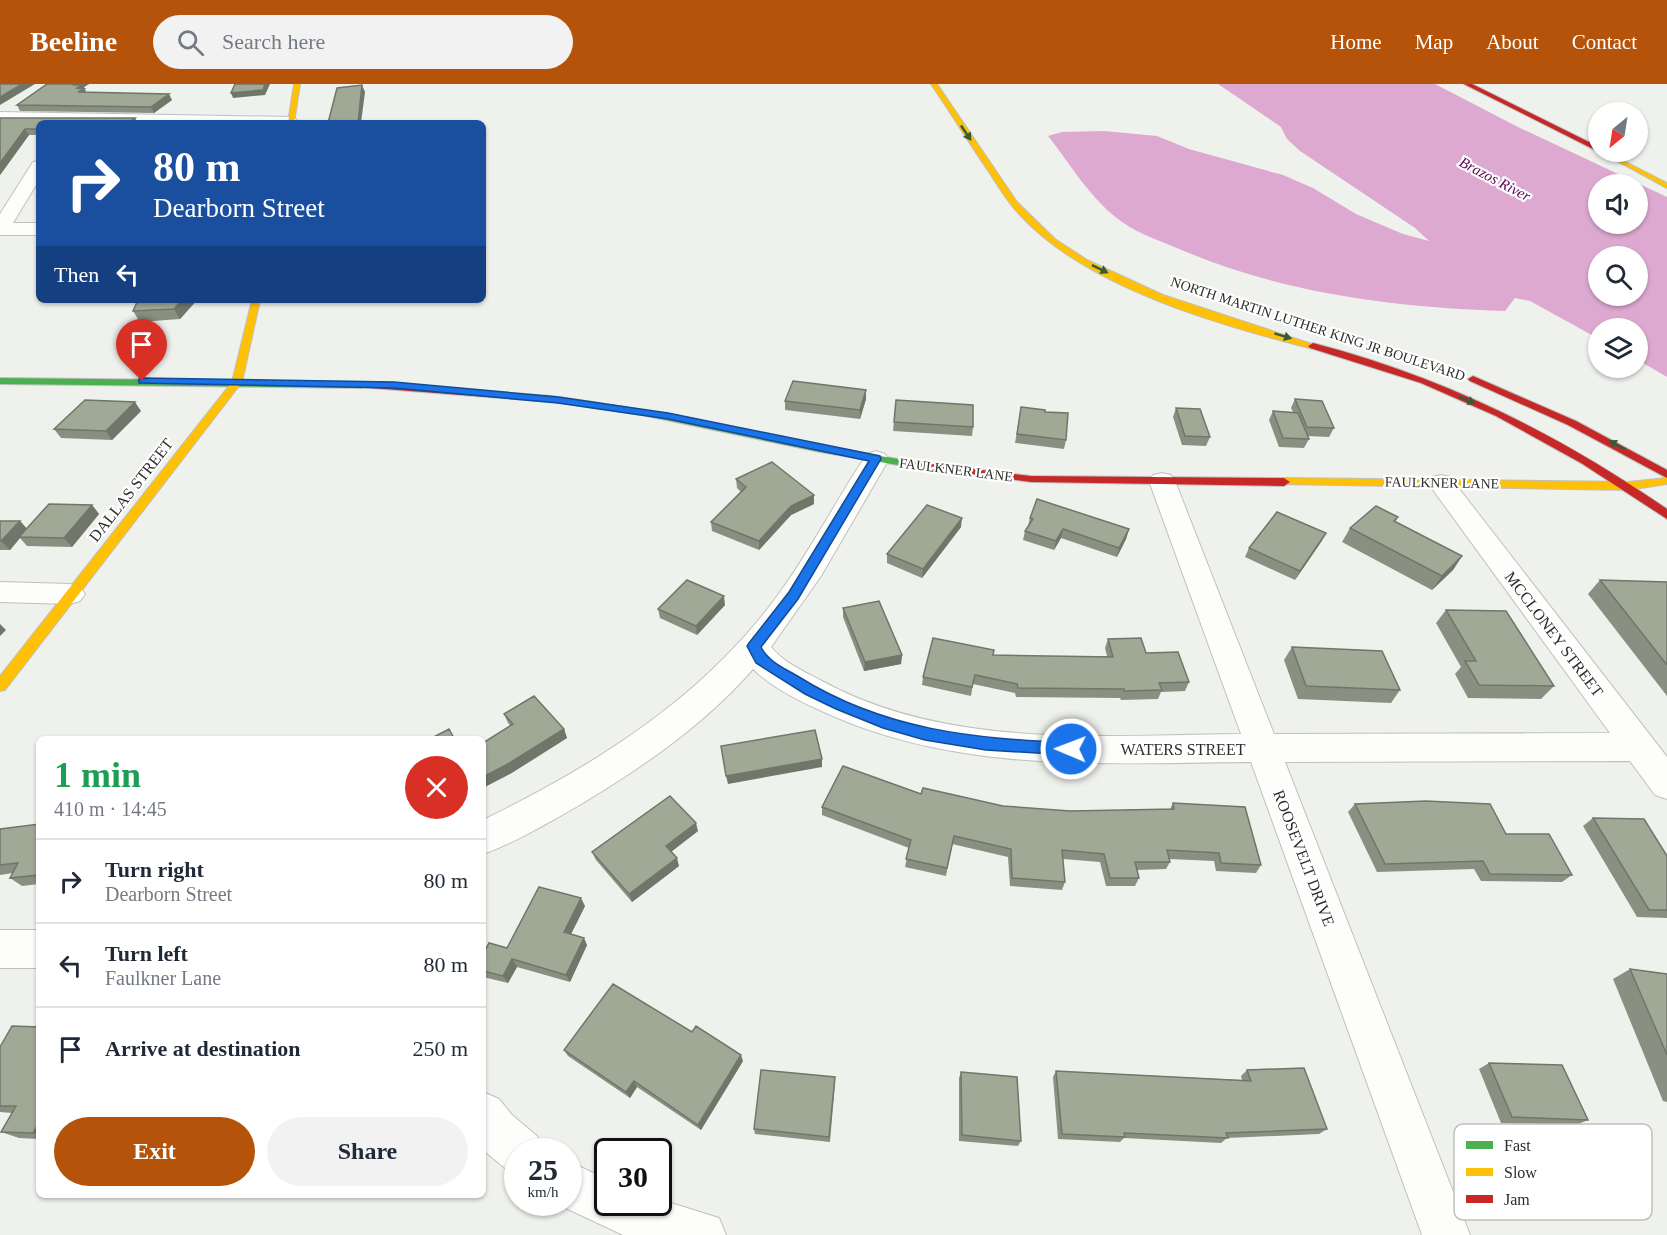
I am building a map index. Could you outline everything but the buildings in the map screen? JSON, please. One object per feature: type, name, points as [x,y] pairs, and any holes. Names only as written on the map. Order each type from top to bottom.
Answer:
[{"type":"street","points":[[292,120],[297,84]]},
{"type":"street","name":"NORTH MARTIN LUTHER KING JR BOULEVARD","points":[[934,84],[1015,206],[1039,230],[1076,257],[1129,283],[1193,309],[1407,374],[1492,410],[1568,449],[1628,486],[1667,515]]},
{"type":"street","points":[[1467,84],[1588,145]]},
{"type":"street","points":[[0,116],[20,102]]},
{"type":"street","points":[[0,116],[54,120]]},
{"type":"street","points":[[1621,162],[1667,186]]},
{"type":"street","points":[[0,228],[36,171]]},
{"type":"street","points":[[0,228],[36,229]]},
{"type":"street","name":"DALLAS STREET","points":[[0,686],[237,382],[255,303]]},
{"type":"street","name":"NORTH MARTIN LUTHER KING JR BOULEVARD","points":[[1455,372],[1529,401],[1619,445],[1667,475]]},
{"type":"street","name":"FAULKNER LANE","points":[[0,381],[394,385],[558,400],[668,416],[876,459],[959,472],[1031,479],[1628,486],[1667,481]]},
{"type":"street","points":[[486,837],[530,815],[582,785],[646,742],[709,691],[754,646],[794,596],[876,459]]},
{"type":"street","name":"ROOSEVELT DRIVE","points":[[1162,481],[1446,1235]]},
{"type":"street","name":"MCCLONEY STREET","points":[[1441,483],[1667,784]]},
{"type":"street","points":[[0,592],[70,594]]},
{"type":"street","name":"WATERS STREET","points":[[754,646],[760,660],[810,690],[841,705],[925,734],[986,744],[1047,749],[1639,747]]},
{"type":"street","points":[[0,949],[36,949]]},
{"type":"street","points":[[486,1119],[504,1138]]},
{"type":"street","points":[[582,1192],[595,1200],[651,1222],[702,1235]]},
{"type":"water","name":"Brazos River","points":[[1218,84],[1435,84],[1588,160],[1588,162],[1618,174],[1588,174],[1588,234],[1648,234],[1648,188],[1667,197],[1667,377],[1648,366],[1648,318],[1588,318],[1588,333],[1530,301],[1515,298],[1505,311],[1382,302],[1302,288],[1262,278],[1184,251],[1136,231],[1111,213],[1082,182],[1048,136],[1062,132],[1104,131],[1157,136],[1189,149],[1283,175],[1313,188],[1356,214],[1403,234],[1429,241],[1415,228],[1300,151],[1287,139],[1281,127]]},
{"type":"traffic: fast","points":[[0,381],[362,385]]},
{"type":"traffic: fast","points":[[552,399],[642,412],[910,464]]},
{"type":"traffic: slow","points":[[291,120],[297,84]]},
{"type":"traffic: slow","points":[[934,84],[1014,204],[1052,240],[1084,262],[1160,297],[1200,312],[1313,346]]},
{"type":"traffic: slow","points":[[1621,162],[1667,186]]},
{"type":"traffic: slow","points":[[0,686],[237,382],[255,303]]},
{"type":"traffic: slow","points":[[1284,482],[1628,486],[1667,481]]},
{"type":"traffic: jam","points":[[1467,84],[1588,144]]},
{"type":"traffic: jam","points":[[1313,346],[1424,381],[1500,413],[1613,478],[1667,515]]},
{"type":"traffic: jam","points":[[1473,379],[1572,423],[1667,475]]},
{"type":"traffic: jam","points":[[362,385],[552,399]]},
{"type":"traffic: jam","points":[[910,464],[1031,479],[1284,482]]},
{"type":"route","points":[[142,381],[394,385],[558,400],[668,416],[833,452],[876,459],[794,596],[754,646],[760,660],[810,690],[841,705],[925,734],[986,744],[1071,749]]}]
